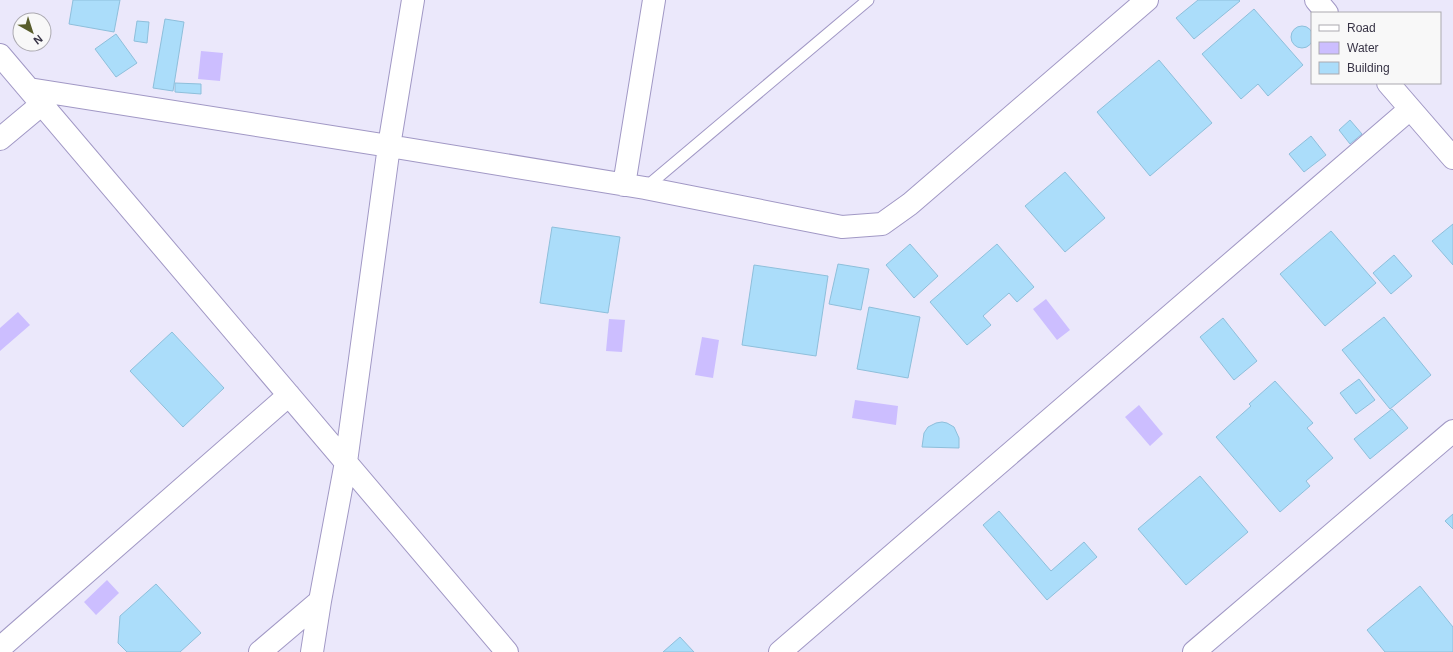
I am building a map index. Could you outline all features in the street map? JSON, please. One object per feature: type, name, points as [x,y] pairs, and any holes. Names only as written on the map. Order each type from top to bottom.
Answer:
[{"type":"street","points":[[312,652],[346,462],[389,146],[412,0]]},
{"type":"street","points":[[635,186],[654,0]]},
{"type":"street","points":[[35,97],[389,146],[635,186],[842,228],[882,224],[916,198],[1147,0]]},
{"type":"street","points":[[1316,0],[1326,12]]},
{"type":"street","points":[[0,55],[507,652]]},
{"type":"street","points":[[1389,84],[1453,158]]},
{"type":"street","points":[[0,139],[35,97]]},
{"type":"street","points":[[780,652],[1410,109]]},
{"type":"street","points":[[0,648],[289,395]]},
{"type":"street","points":[[1194,652],[1453,431]]},
{"type":"street","points":[[260,652],[320,601]]},
{"type":"lane","points":[[635,186],[868,0]]},
{"type":"water","points":[[201,51],[223,53],[220,81],[198,79]]},
{"type":"water","points":[[1046,299],[1070,330],[1057,340],[1033,309]]},
{"type":"water","points":[[18,312],[30,325],[0,351],[0,328]]},
{"type":"water","points":[[609,319],[625,320],[622,352],[606,351]]},
{"type":"water","points":[[702,337],[719,340],[713,378],[695,375]]},
{"type":"water","points":[[855,400],[898,406],[896,425],[852,418]]},
{"type":"water","points":[[1139,405],[1163,434],[1150,446],[1125,417]]},
{"type":"water","points":[[107,580],[119,593],[96,615],[84,602]]},
{"type":"building","points":[[73,0],[120,0],[114,32],[69,24]]},
{"type":"building","points":[[1198,0],[1240,1],[1194,39],[1176,18]]},
{"type":"building","points":[[1254,9],[1303,65],[1268,96],[1258,84],[1241,99],[1202,54]]},
{"type":"building","points":[[165,19],[184,22],[173,91],[153,88]]},
{"type":"building","points":[[137,21],[149,22],[147,43],[134,41]]},
{"type":"building","points":[[1298,27],[1306,27],[1311,32],[1311,42],[1306,47],[1298,47],[1292,41],[1292,33]]},
{"type":"building","points":[[116,34],[137,63],[116,77],[95,49]]},
{"type":"building","points":[[1159,60],[1212,123],[1150,176],[1097,112]]},
{"type":"building","points":[[175,83],[201,84],[201,94],[175,92]]},
{"type":"building","points":[[1350,120],[1362,134],[1350,144],[1339,130]]},
{"type":"building","points":[[1311,136],[1326,155],[1304,172],[1289,154]]},
{"type":"building","points":[[1065,172],[1105,218],[1065,252],[1025,206]]},
{"type":"building","points":[[1453,224],[1453,265],[1432,241]]},
{"type":"building","points":[[552,227],[620,237],[608,313],[540,303]]},
{"type":"building","points":[[1331,231],[1376,283],[1325,326],[1280,274]]},
{"type":"building","points":[[910,244],[938,276],[914,298],[886,265]]},
{"type":"building","points":[[997,244],[1034,287],[1017,302],[1009,293],[983,316],[991,325],[967,345],[930,302]]},
{"type":"building","points":[[1394,255],[1412,276],[1391,294],[1373,273]]},
{"type":"building","points":[[838,264],[869,269],[861,310],[829,304]]},
{"type":"building","points":[[754,265],[828,276],[816,356],[742,345]]},
{"type":"building","points":[[869,307],[920,317],[908,378],[857,369]]},
{"type":"building","points":[[1384,317],[1431,375],[1390,409],[1342,350]]},
{"type":"building","points":[[1223,318],[1257,361],[1234,380],[1200,337]]},
{"type":"building","points":[[172,332],[224,388],[183,427],[130,371]]},
{"type":"building","points":[[1359,379],[1375,400],[1356,414],[1340,393]]},
{"type":"building","points":[[1275,381],[1313,423],[1307,428],[1333,458],[1306,481],[1310,486],[1280,512],[1216,437],[1251,406],[1249,404]]},
{"type":"building","points":[[1392,409],[1408,428],[1370,459],[1354,439]]},
{"type":"building","points":[[942,422],[954,427],[959,438],[959,448],[922,447],[924,433],[928,427]]},
{"type":"building","points":[[1200,476],[1248,532],[1186,585],[1138,529]]},
{"type":"building","points":[[999,511],[1051,571],[1084,542],[1097,557],[1047,600],[983,525]]},
{"type":"building","points":[[1453,514],[1453,529],[1445,521]]},
{"type":"building","points":[[156,584],[201,633],[180,652],[127,652],[118,643],[120,616]]},
{"type":"building","points":[[1420,586],[1453,627],[1453,652],[1385,652],[1367,630]]},
{"type":"building","points":[[680,637],[694,652],[663,652]]}]
